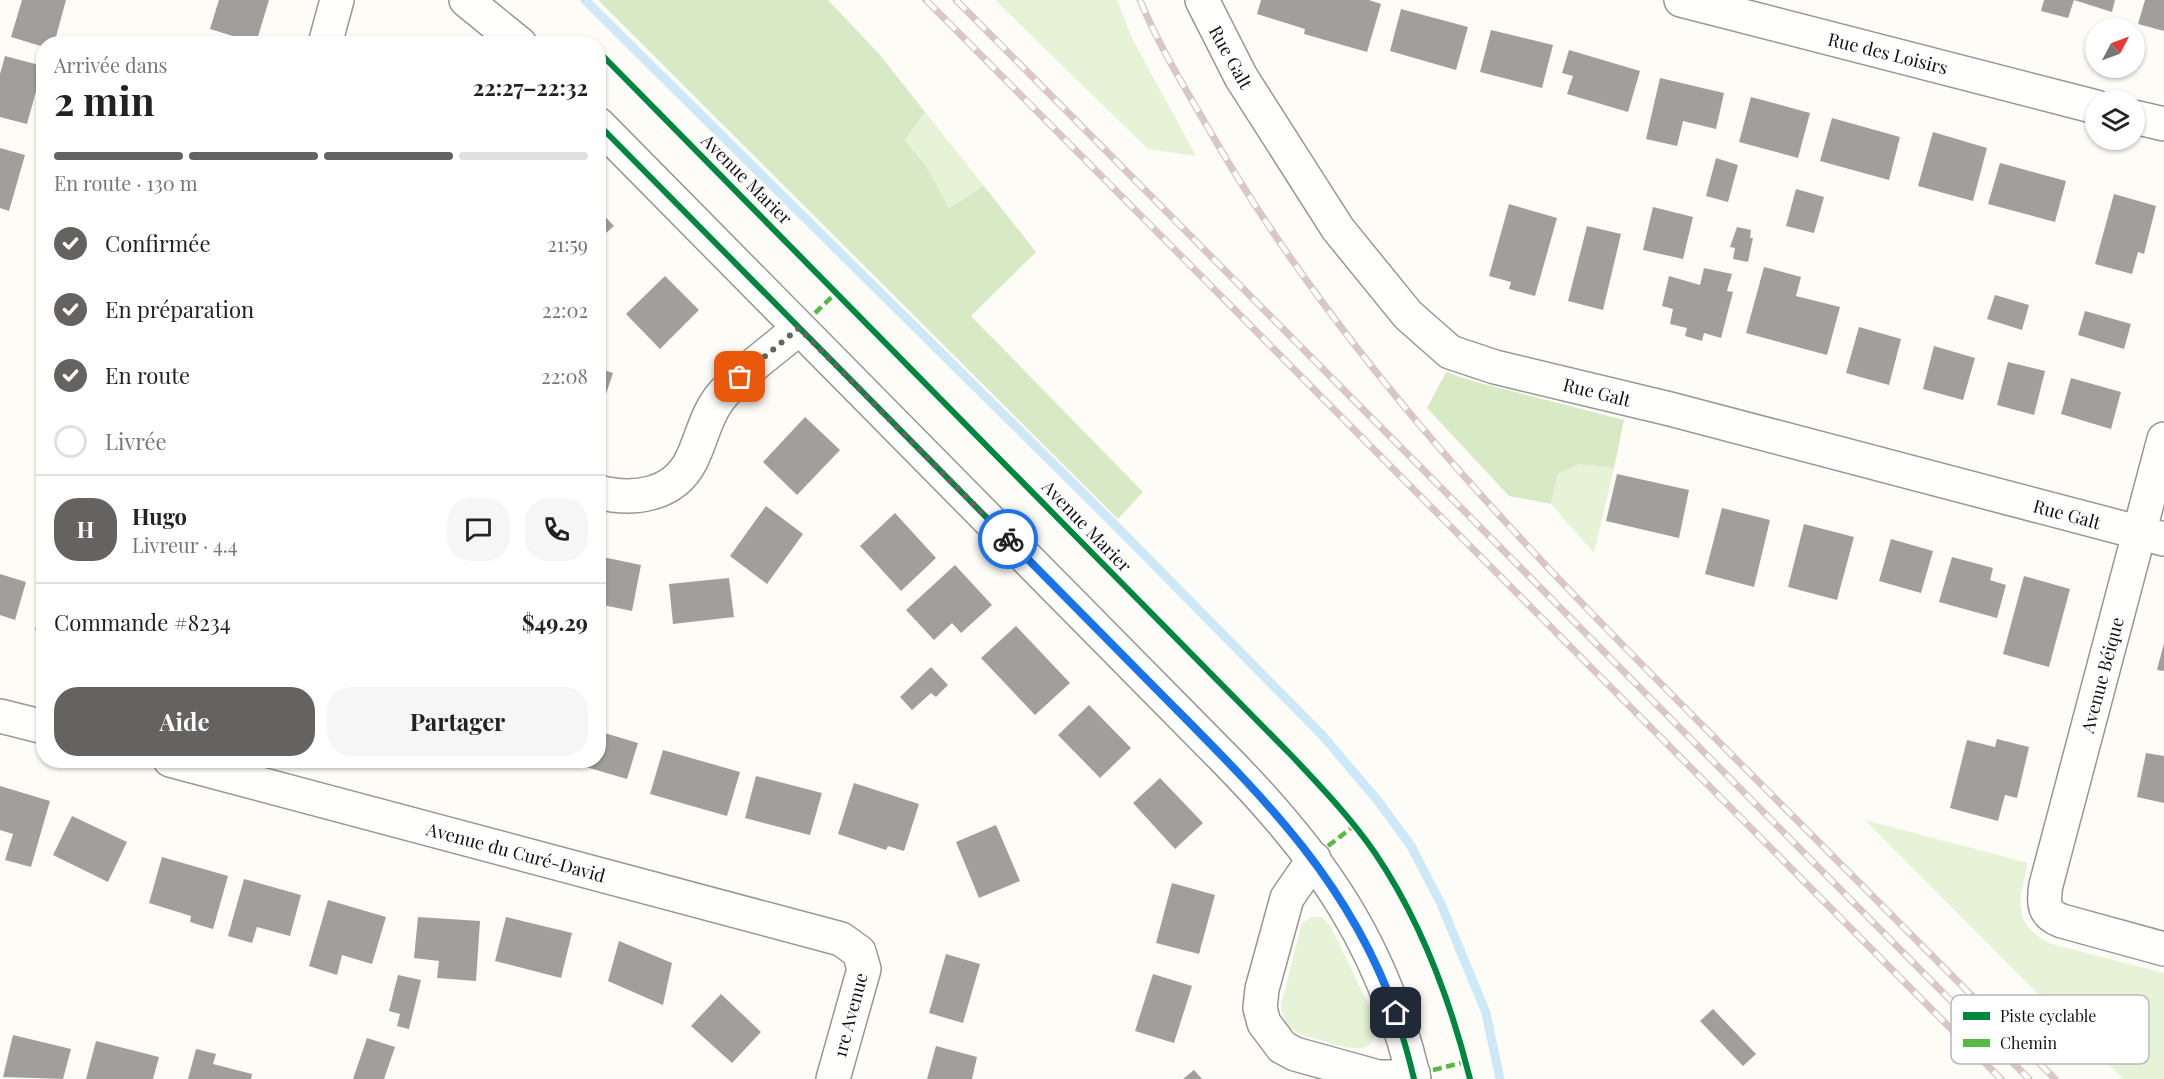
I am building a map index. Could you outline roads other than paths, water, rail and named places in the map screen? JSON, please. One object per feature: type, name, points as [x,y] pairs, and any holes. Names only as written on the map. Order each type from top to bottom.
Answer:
[{"type":"street","points":[[327,36],[337,0]]},
{"type":"street","points":[[465,0],[510,36]]},
{"type":"street","name":"Rue Galt","points":[[1202,0],[1241,77],[1338,229],[1408,315],[1450,352],[1495,367],[1670,409],[2152,536]]},
{"type":"street","name":"Rue des Loisirs","points":[[1681,0],[2085,103]]},
{"type":"street","points":[[2145,120],[2164,124]]},
{"type":"street","points":[[606,132],[1243,777],[1314,859],[1357,925],[1371,953],[1396,1013],[1414,1076],[1378,1077],[1295,1054],[1282,1047],[1264,1023],[1260,1008],[1262,989],[1287,898],[1314,859]]},
{"type":"street","points":[[606,493],[628,497],[645,496],[673,483],[691,460],[710,415],[721,396],[740,377],[799,328]]},
{"type":"street","name":"Avenue Béique","points":[[2164,440],[2152,536],[2046,885],[2044,905],[2046,911],[2066,923],[2164,949]]},
{"type":"street","points":[[0,716],[36,725]]},
{"type":"street","name":"Avenue du Curé-David","points":[[200,768],[831,935],[850,944],[859,952]]},
{"type":"street","name":"1re Avenue","points":[[833,1079],[864,969],[859,952]]},
{"type":"waterway","points":[[585,0],[1118,528],[1323,736],[1378,801],[1411,846],[1441,904],[1486,1013],[1500,1079]]},
{"type":"railway","points":[[926,0],[1951,1029]]},
{"type":"railway","points":[[956,0],[1951,1001]]},
{"type":"railway","points":[[1140,0],[1180,80],[1258,209],[1313,290],[1434,442],[1499,515],[1633,656],[1971,995]]},
{"type":"railway","points":[[1986,1064],[2001,1079]]},
{"type":"railway","points":[[2014,1064],[2029,1079]]},
{"type":"railway","points":[[2040,1064],[2055,1079]]}]
